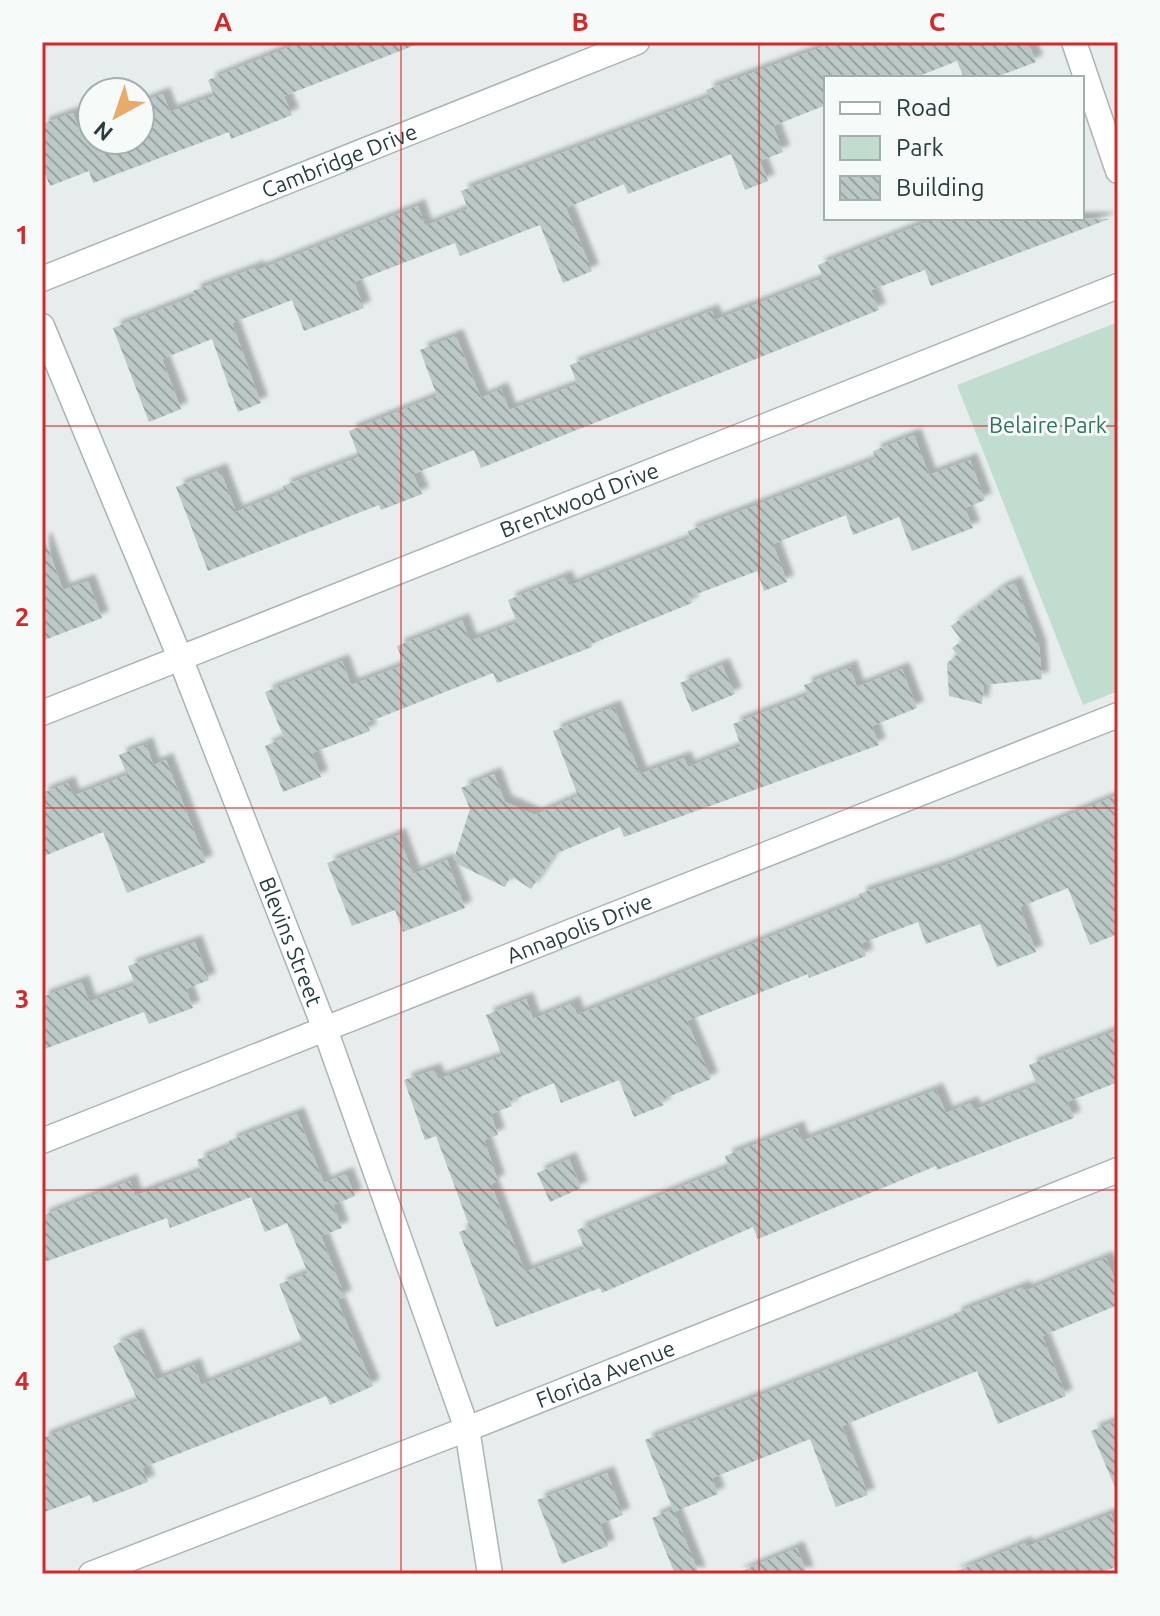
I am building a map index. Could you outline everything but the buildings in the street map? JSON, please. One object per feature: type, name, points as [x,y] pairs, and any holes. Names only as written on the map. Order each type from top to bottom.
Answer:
[{"type":"street","name":"Cambridge Drive","points":[[42,279],[637,42]]},
{"type":"street","points":[[1074,42],[1118,171]]},
{"type":"street","name":"Brentwood Drive","points":[[42,713],[1118,286]]},
{"type":"street","name":"Blevins Street","points":[[42,326],[181,660],[325,1029],[467,1429],[490,1574]]},
{"type":"street","name":"Annapolis Drive","points":[[42,1141],[1118,715]]},
{"type":"street","name":"Florida Avenue","points":[[91,1574],[467,1429],[1118,1170]]},
{"type":"green space","name":"Belaire Park","points":[[1118,322],[1118,691],[1083,705],[957,385]]}]
